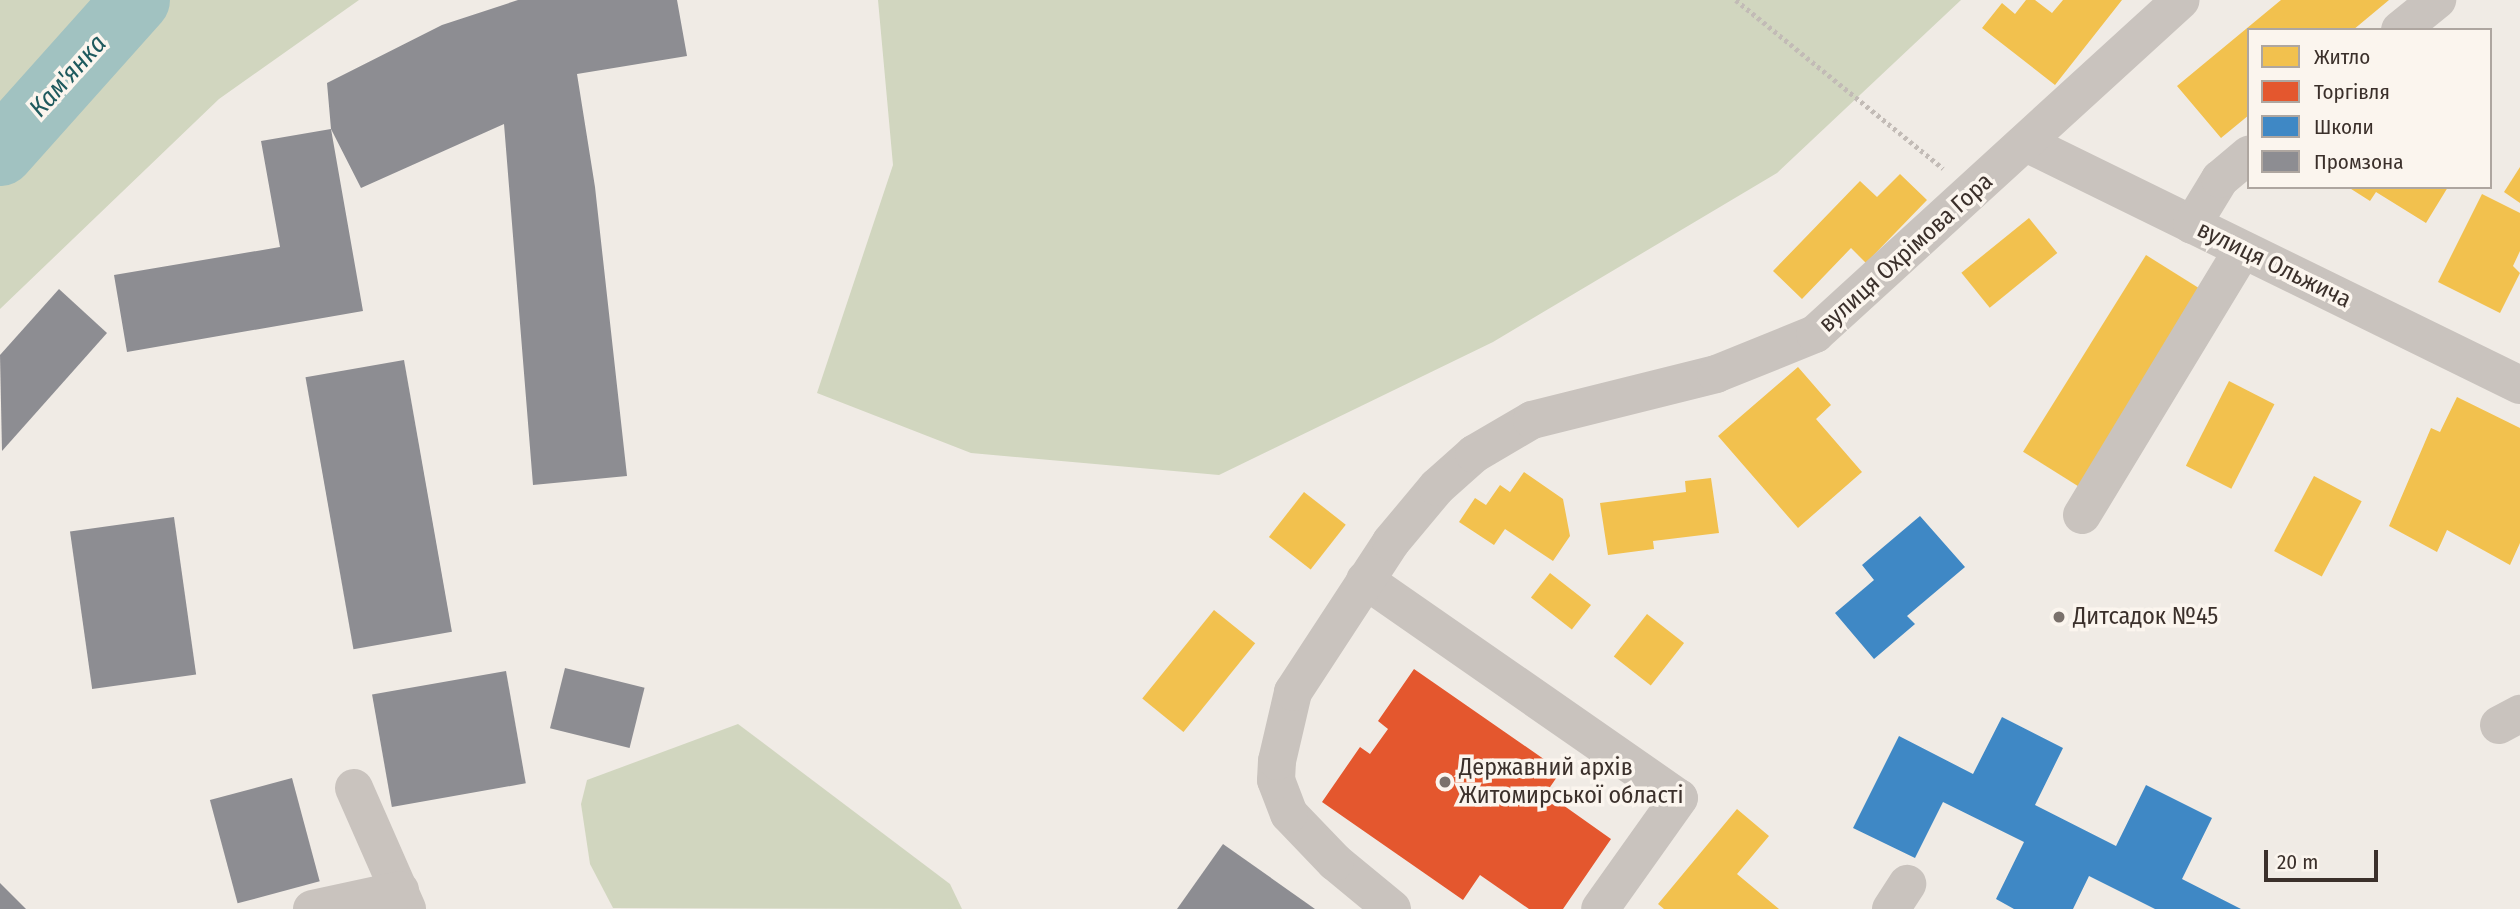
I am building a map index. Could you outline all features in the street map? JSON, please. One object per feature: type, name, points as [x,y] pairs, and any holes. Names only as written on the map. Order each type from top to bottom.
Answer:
[{"type":"street","name":"вулиця Охрімова Гора","points":[[1392,909],[1310,837],[1289,814],[1276,780],[1282,728],[1293,692],[1365,580],[1437,487],[1503,435],[1558,410],[1716,374],[1815,334],[2028,144],[2181,0]]},
{"type":"street","points":[[2402,28],[2437,0]]},
{"type":"street","name":"вулиця Ольжича","points":[[2028,144],[2520,385]]},
{"type":"street","points":[[2192,225],[2220,179],[2247,157]]},
{"type":"street","points":[[2082,515],[2242,250]]},
{"type":"street","points":[[1365,580],[1679,799],[1600,909]]},
{"type":"street","points":[[312,909],[404,900],[354,788]]},
{"type":"path","points":[[1736,0],[1973,193]]},
{"type":"green space","points":[[0,0],[359,0],[219,99],[0,309]]},
{"type":"green space","points":[[878,0],[1961,0],[1777,173],[1493,342],[1219,475],[971,453],[817,393],[893,165]]},
{"type":"green space","points":[[738,724],[950,884],[962,909],[613,908],[590,864],[581,804],[587,780]]},
{"type":"building: Житло","points":[[2026,0],[2035,0],[2052,13],[2063,0],[2122,0],[2055,85],[1982,28],[2002,3],[2015,14]]},
{"type":"building: Житло","points":[[2281,0],[2389,0],[2355,28],[2247,28]]},
{"type":"building: Житло","points":[[2247,28],[2247,117],[2221,138],[2177,86]]},
{"type":"building: Житло","points":[[2520,167],[2520,203],[2504,192]]},
{"type":"building: Житло","points":[[1900,174],[1927,200],[1866,263],[1851,248],[1802,299],[1773,271],[1860,181],[1877,197]]},
{"type":"building: Житло","points":[[2351,189],[2447,189],[2426,223],[2376,192],[2370,201]]},
{"type":"building: Житло","points":[[2482,194],[2520,213],[2520,251],[2513,266],[2520,273],[2500,313],[2438,282]]},
{"type":"building: Житло","points":[[2029,218],[2057,253],[1990,308],[1961,273]]},
{"type":"building: Житло","points":[[2146,255],[2201,289],[2078,486],[2023,452]]},
{"type":"building: Житло","points":[[1798,367],[1831,405],[1816,419],[1862,472],[1798,528],[1718,436]]},
{"type":"building: Житло","points":[[2229,381],[2274,404],[2231,489],[2186,466]]},
{"type":"building: Житло","points":[[2457,397],[2520,428],[2520,543],[2510,565],[2447,530],[2437,552],[2389,526],[2431,428],[2440,432]]},
{"type":"building: Житло","points":[[1524,472],[1563,499],[1570,536],[1553,561],[1505,529],[1494,545],[1459,522],[1475,498],[1486,505],[1500,485],[1510,492]]},
{"type":"building: Житло","points":[[2314,476],[2362,501],[2322,576],[2274,551]]},
{"type":"building: Житло","points":[[1711,478],[1719,533],[1653,541],[1654,549],[1608,555],[1600,503],[1686,492],[1685,481]]},
{"type":"building: Житло","points":[[1304,492],[1346,525],[1311,570],[1269,537]]},
{"type":"building: Житло","points":[[1550,573],[1591,605],[1572,629],[1531,597]]},
{"type":"building: Житло","points":[[1214,610],[1255,643],[1183,732],[1142,699]]},
{"type":"building: Житло","points":[[1647,614],[1684,643],[1651,685],[1614,657]]},
{"type":"building: Житло","points":[[1737,809],[1769,836],[1737,874],[1779,909],[1664,909],[1658,904]]},
{"type":"building: Торгівля","name":"Державний архів Житомирської області","points":[[1414,669],[1561,771],[1546,793],[1611,839],[1563,909],[1529,909],[1480,875],[1463,900],[1322,802],[1360,747],[1370,754],[1388,729],[1378,721]]},
{"type":"building: Школи","points":[[1920,516],[1965,567],[1907,616],[1915,624],[1874,659],[1835,613],[1874,580],[1862,565]]},
{"type":"building: Школи","points":[[2002,717],[2063,748],[2035,805],[2116,846],[2146,785],[2212,818],[2182,879],[2241,909],[2155,909],[2089,876],[2073,909],[2014,909],[1996,899],[2024,842],[1943,802],[1915,858],[1853,828],[1899,736],[1973,774]]},
{"type":"building: Промзона","points":[[518,0],[677,0],[687,56],[577,74],[595,187],[627,476],[533,485],[504,124],[361,188],[331,129],[327,83],[442,25]]},
{"type":"building: Промзона","points":[[331,129],[363,311],[127,352],[114,275],[280,247],[261,141]]},
{"type":"building: Промзона","points":[[59,289],[107,333],[2,451],[0,355]]},
{"type":"building: Промзона","points":[[404,360],[452,632],[353,649],[306,377]]},
{"type":"building: Промзона","points":[[174,517],[196,674],[92,689],[70,532]]},
{"type":"building: Промзона","points":[[565,668],[645,688],[630,748],[550,728]]},
{"type":"building: Промзона","points":[[506,671],[526,783],[392,807],[372,695]]},
{"type":"building: Промзона","points":[[292,778],[320,881],[238,903],[210,800]]},
{"type":"building: Промзона","points":[[1223,844],[1315,909],[1177,909]]},
{"type":"building: Промзона","points":[[0,883],[26,909],[0,909]]},
{"type":"waterway","name":"Кам'янка","points":[[0,152],[136,0]]},
{"type":"place","name":"Дитсадок №45","points":[[2059,617]]},
{"type":"place","name":"Державний архів Житомирської області","points":[[1445,782]]}]
